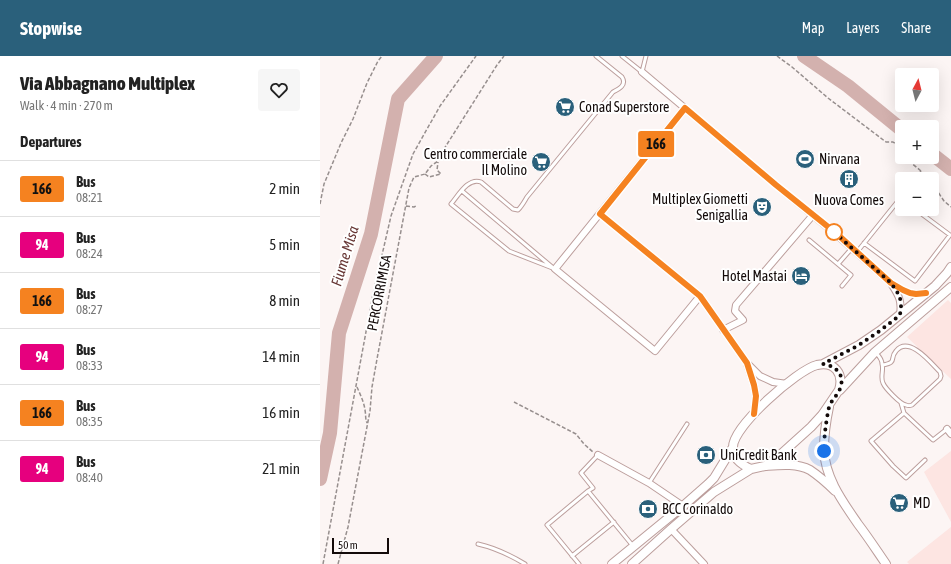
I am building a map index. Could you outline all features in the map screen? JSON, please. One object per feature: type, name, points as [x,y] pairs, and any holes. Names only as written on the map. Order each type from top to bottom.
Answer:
[{"type":"main road","points":[[823,364],[859,345],[881,330],[935,286],[951,267]]},
{"type":"main road","points":[[765,466],[812,427],[840,390],[875,352],[951,287]]},
{"type":"main road","points":[[612,564],[684,506],[714,478],[733,447],[739,432],[754,414],[786,384],[812,367],[823,364],[830,365],[839,372],[841,381],[840,390]]},
{"type":"main road","points":[[830,405],[825,430],[824,451],[826,464],[838,494],[886,564]]},
{"type":"main road","points":[[733,447],[738,462],[744,466],[751,468],[765,466],[792,466],[808,469],[838,494]]},
{"type":"main road","points":[[632,564],[714,492],[751,468]]},
{"type":"street","points":[[642,72],[776,185],[837,234],[891,283],[910,293],[926,293]]},
{"type":"street","points":[[685,108],[555,270],[655,351],[700,296]]},
{"type":"street","points":[[600,214],[700,296],[747,363],[760,376],[773,382],[786,384]]},
{"type":"street","points":[[723,330],[743,320],[735,311],[736,305],[813,215]]},
{"type":"street","points":[[891,283],[899,295],[901,302],[900,315]]},
{"type":"street","points":[[747,363],[756,396],[754,414]]},
{"type":"street","points":[[598,455],[649,483],[684,506]]},
{"type":"street","points":[[671,529],[704,564]]},
{"type":"lane","points":[[555,270],[509,251],[451,204],[467,185],[478,181],[513,208],[518,210],[520,208],[527,197],[613,92],[622,87],[624,83],[622,77],[596,56]]},
{"type":"lane","points":[[622,56],[642,72],[646,56]]},
{"type":"lane","points":[[462,191],[555,270]]},
{"type":"lane","points":[[838,264],[864,243],[895,205]]},
{"type":"lane","points":[[864,243],[915,281],[950,235],[924,216]]},
{"type":"lane","points":[[809,240],[851,275],[842,286]]},
{"type":"lane","points":[[875,352],[881,359],[883,365],[881,378],[883,384],[901,403],[909,406],[912,405],[940,379],[941,376],[940,372],[911,346],[900,348],[894,354],[893,361],[883,365]]},
{"type":"lane","points":[[901,403],[904,413],[933,440],[949,432]]},
{"type":"lane","points":[[904,413],[871,441],[906,478],[925,460]]},
{"type":"lane","points":[[649,483],[687,424]]},
{"type":"lane","points":[[579,564],[547,525],[593,488],[581,473],[598,455]]},
{"type":"lane","points":[[588,491],[634,546]]},
{"type":"lane","points":[[572,556],[614,522]]},
{"type":"lane","points":[[478,544],[496,548],[525,564]]},
{"type":"path","points":[[320,204],[324,184],[341,143],[353,119],[367,83],[382,56]]},
{"type":"path","points":[[323,564],[373,294],[391,216],[412,154],[440,106],[476,56]]},
{"type":"path","name":"PERCORRIMISA","points":[[338,564],[348,527],[368,425],[372,387],[409,188],[414,177],[425,174],[438,161],[444,149],[504,56]]},
{"type":"path","points":[[777,56],[828,98],[886,142],[895,143]]},
{"type":"path","points":[[425,174],[429,177],[441,174],[437,170],[438,161]]},
{"type":"path","points":[[912,164],[921,171]]},
{"type":"path","points":[[939,194],[951,207]]},
{"type":"path","points":[[406,206],[414,208],[416,206]]},
{"type":"path","points":[[356,386],[366,411],[365,418],[368,425]]},
{"type":"path","points":[[514,402],[576,434],[584,444],[598,455]]},
{"type":"shaded area","points":[[948,300],[951,303],[951,379],[907,337]]},
{"type":"shaded area","points":[[951,451],[951,522],[924,472]]},
{"type":"shaded area","points":[[951,527],[951,564],[909,564],[907,562]]},
{"type":"waterway","name":"Fiume Misa","points":[[320,479],[330,433],[339,333],[371,234],[398,99],[436,56]]},
{"type":"waterway","name":"Fiume Misa","points":[[804,56],[848,86],[895,124]]},
{"type":"waterway","name":"Fiume Misa","points":[[939,160],[951,169]]},
{"type":"bus line","name":"166","points":[[754,414],[756,396],[747,363],[700,296],[600,214],[685,108],[776,185],[837,234],[891,283],[910,293],[926,293]]},
{"type":"place","name":"Conad Superstore","points":[[565,107]]},
{"type":"place","name":"Nirvana","points":[[805,159]]},
{"type":"place","name":"Centro commerciale Il Molino","points":[[541,162]]},
{"type":"place","name":"Nuova Comes","points":[[849,179]]},
{"type":"place","name":"Multiplex Giometti Senigallia","points":[[762,207]]},
{"type":"place","name":"Hotel Mastai","points":[[801,276]]},
{"type":"place","name":"UniCredit Bank","points":[[706,455]]},
{"type":"place","name":"MD","points":[[899,503]]},
{"type":"place","name":"BCC Corinaldo","points":[[648,509]]},
{"type":"route","points":[[824,451],[827,418],[830,405],[840,390],[841,377],[835,368],[830,365],[823,364],[859,345],[881,330],[900,315],[901,307],[899,295],[891,283],[834,232]]}]
